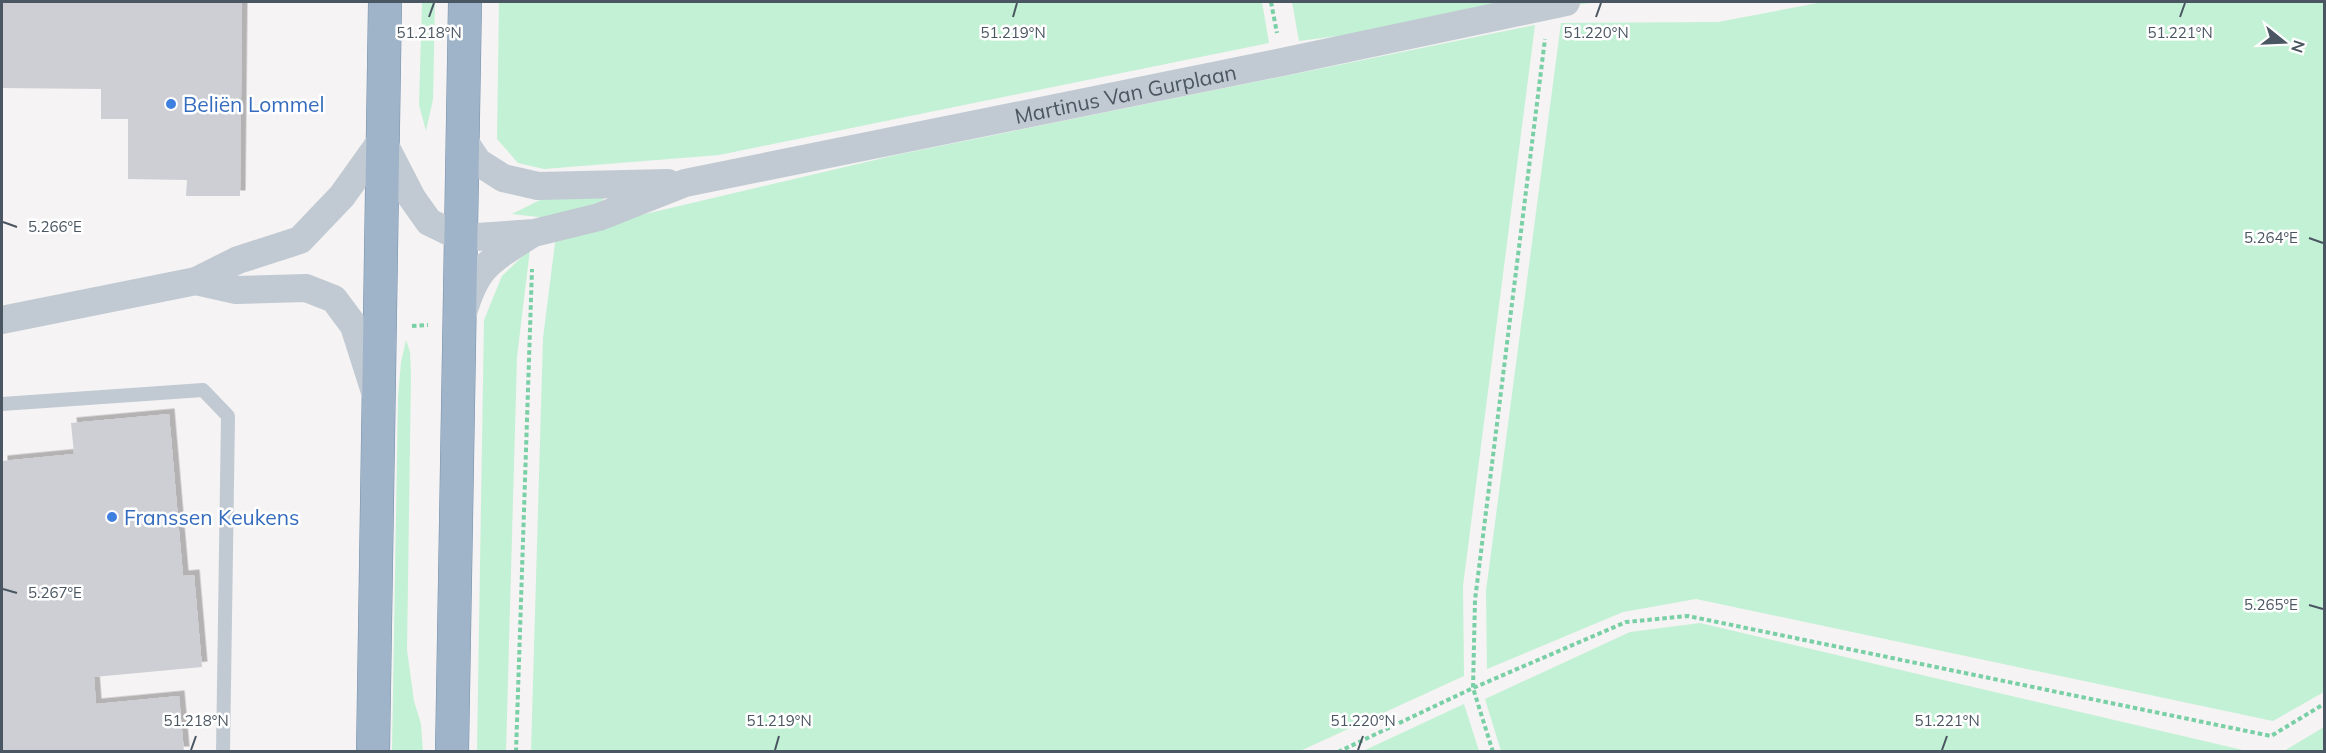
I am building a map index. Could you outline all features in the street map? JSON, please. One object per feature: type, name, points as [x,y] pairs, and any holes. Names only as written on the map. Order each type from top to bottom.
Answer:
[{"type":"highway","points":[[373,752],[385,2]]},
{"type":"highway","points":[[452,752],[465,2]]},
{"type":"street","name":"Martinus Van Gurplaan","points":[[462,238],[534,233],[599,217],[685,183],[1282,62],[1557,3]]},
{"type":"street","points":[[2,320],[196,281],[238,260],[300,240],[342,196],[382,140],[412,198],[429,222],[462,238]]},
{"type":"street","name":"Martinus Van Gurplaan","points":[[464,141],[478,162],[503,178],[538,186],[685,183]]},
{"type":"street","name":"Martinus Van Gurplaan","points":[[460,324],[471,288],[487,263],[534,233]]},
{"type":"street","points":[[196,281],[236,290],[306,288],[334,299],[354,326],[379,405]]},
{"type":"lane","points":[[2,404],[203,390],[228,416],[223,752]]},
{"type":"path","points":[[1493,752],[1473,688],[1475,600],[1557,3]]},
{"type":"path","points":[[516,752],[526,386],[534,233]]},
{"type":"path","points":[[1338,752],[1473,688],[1626,622],[1688,616],[2271,736],[2325,704]]},
{"type":"green space","points":[[422,2],[435,2],[433,99],[426,131],[419,105]]},
{"type":"green space","points":[[499,2],[1262,2],[1269,43],[719,155],[544,169],[518,163],[497,139]]},
{"type":"green space","points":[[1292,2],[1598,2],[1299,41]]},
{"type":"green space","points":[[1823,2],[2324,2],[2324,692],[2273,721],[1696,599],[1623,612],[1487,669],[1486,591],[1561,23],[1718,22]]},
{"type":"green space","points":[[1535,25],[1463,586],[1464,676],[1300,751],[531,752],[543,338],[556,235],[896,155]]},
{"type":"green space","points":[[605,197],[601,202],[547,218],[512,214],[544,198]]},
{"type":"green space","points":[[530,249],[517,357],[506,751],[477,752],[484,320],[502,276]]},
{"type":"green space","points":[[406,340],[410,352],[411,374],[407,650],[414,701],[421,724],[423,752],[392,751],[398,397],[401,362]]},
{"type":"green space","points":[[1700,623],[2247,751],[1501,751],[1485,699],[1630,632]]},
{"type":"green space","points":[[1464,704],[1479,751],[1363,751]]},
{"type":"green space","points":[[2324,727],[2324,751],[2284,751]]},
{"type":"building","name":"Beliën Lommel","points":[[2,2],[242,2],[240,196],[186,196],[187,180],[128,179],[128,119],[101,119],[101,89],[2,88]]},
{"type":"building","points":[[169,414],[183,576],[194,575],[202,667],[94,677],[96,704],[179,696],[184,752],[2,752],[2,461],[74,454],[71,423]]},
{"type":"place","name":"Beliën Lommel","points":[[171,104]]},
{"type":"place","name":"Franssen Keukens","points":[[112,517]]}]
